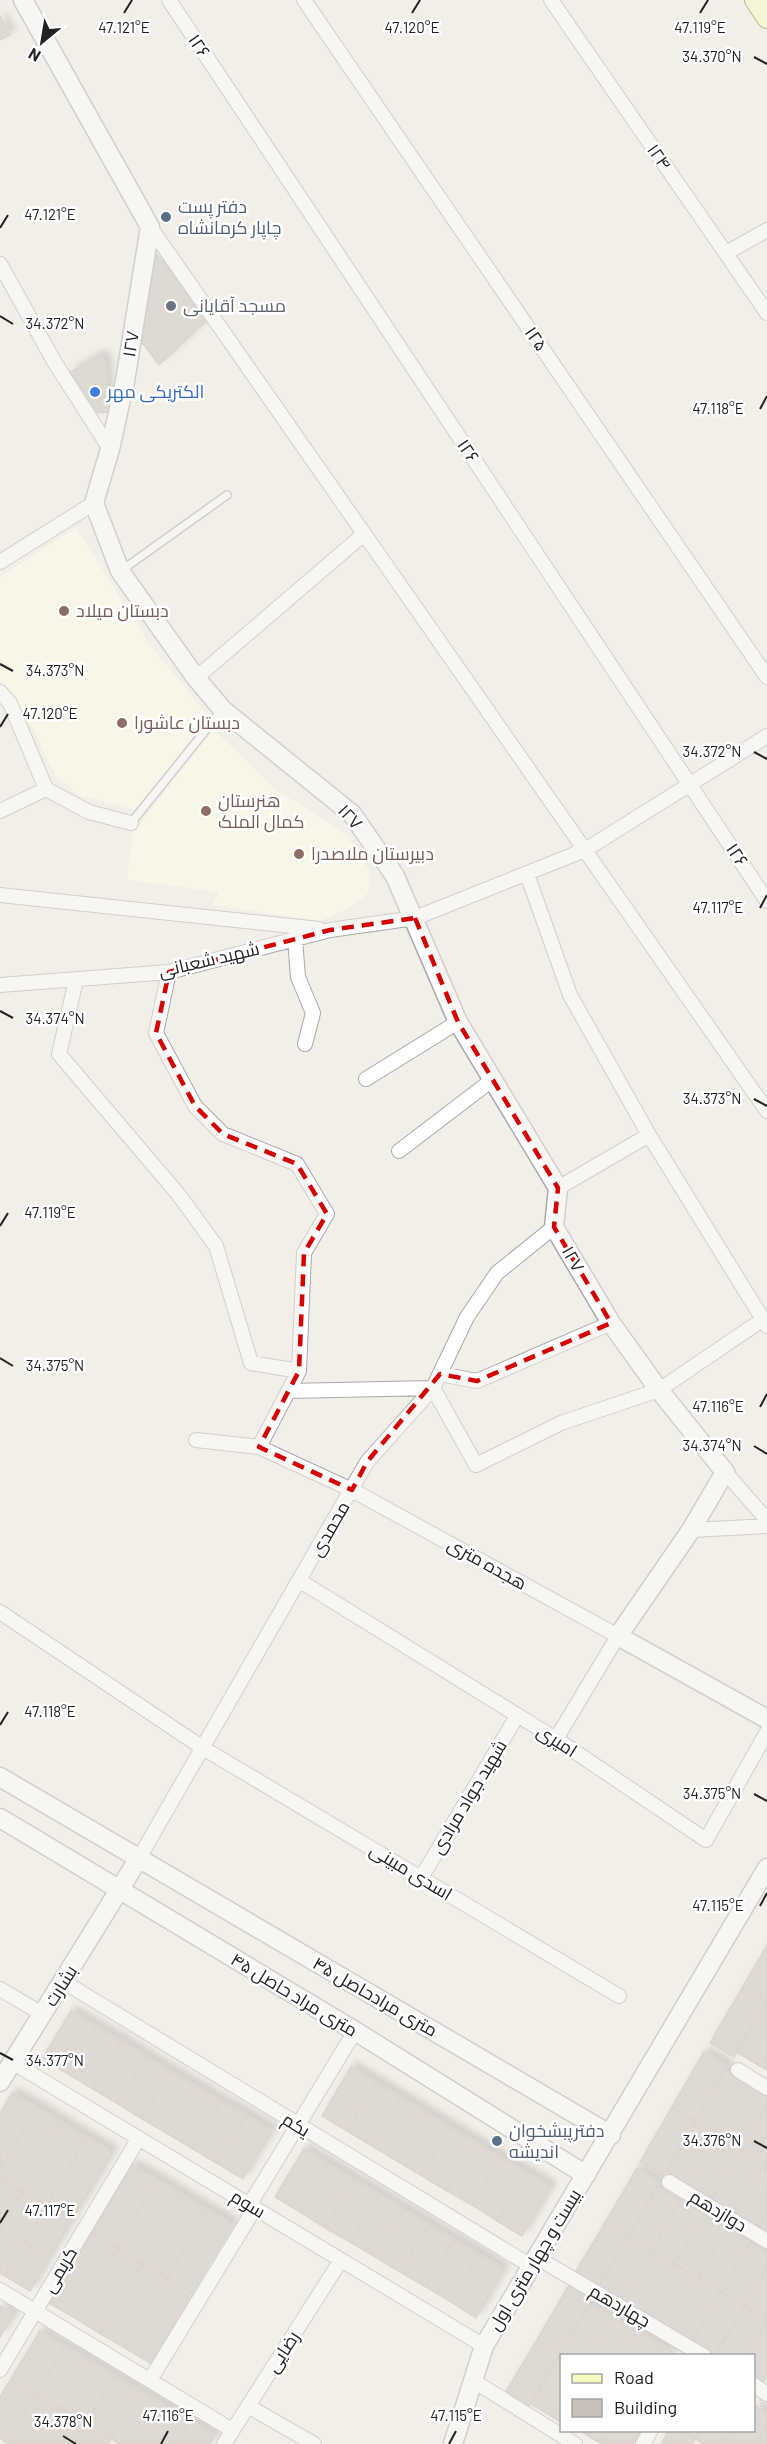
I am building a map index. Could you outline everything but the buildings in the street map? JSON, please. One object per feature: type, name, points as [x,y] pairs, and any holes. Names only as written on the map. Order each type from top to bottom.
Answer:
[{"type":"main road","points":[[755,0],[767,18]]},
{"type":"street","points":[[23,0],[150,227],[767,1111]]},
{"type":"street","name":"۱۲۶","points":[[169,0],[767,901]]},
{"type":"street","name":"۱۲۵","points":[[304,0],[767,677]]},
{"type":"street","name":"۱۲۴","points":[[551,0],[767,313]]},
{"type":"street","name":"۱۲۷","points":[[150,227],[125,381],[110,449],[94,503],[120,571],[196,678],[222,710],[352,814],[395,876],[458,1022],[558,1188],[554,1227],[610,1323],[659,1390],[725,1472]]},
{"type":"street","points":[[726,254],[767,230]]},
{"type":"street","points":[[0,264],[55,363],[110,449]]},
{"type":"street","points":[[0,562],[94,503]]},
{"type":"street","points":[[196,678],[364,534]]},
{"type":"street","points":[[0,692],[10,703],[46,789],[89,812],[131,823]]},
{"type":"street","name":"شهید شعبانی","points":[[0,985],[168,972],[330,930],[415,918],[585,850],[691,786],[767,736]]},
{"type":"street","points":[[0,811],[46,789]]},
{"type":"street","points":[[288,1391],[433,1388],[476,1465],[561,1424],[659,1390],[764,1323],[649,1135],[570,995],[527,874]]},
{"type":"street","points":[[0,895],[330,930]]},
{"type":"street","points":[[295,939],[298,977],[313,1013],[305,1044]]},
{"type":"street","points":[[168,972],[156,1033],[195,1106],[223,1134],[297,1164],[327,1215],[303,1253],[299,1371],[259,1447]]},
{"type":"street","points":[[76,980],[60,1054],[178,1194],[216,1246],[251,1363],[299,1371]]},
{"type":"street","points":[[366,1079],[458,1022]]},
{"type":"street","points":[[399,1151],[492,1080]]},
{"type":"street","points":[[558,1188],[649,1135]]},
{"type":"street","name":"محمدی","points":[[140,1858],[367,1462],[433,1388],[467,1317],[496,1273],[554,1227]]},
{"type":"street","points":[[440,1374],[477,1381],[610,1323]]},
{"type":"street","name":"هجده متری","points":[[195,1440],[259,1447],[352,1490],[767,1719]]},
{"type":"street","points":[[556,1739],[618,1636],[691,1530],[725,1472],[767,1520]]},
{"type":"street","points":[[691,1530],[767,1526]]},
{"type":"street","name":"امیری","points":[[300,1581],[556,1739],[705,1840],[767,1732]]},
{"type":"street","name":"اسدی مبینی","points":[[0,1612],[203,1748],[619,1996]]},
{"type":"street","name":"شهید جواد مرادی","points":[[421,1878],[517,1716]]},
{"type":"street","points":[[0,1777],[140,1858]]},
{"type":"street","name":"۴۵ متری مراد حاصل","points":[[0,1818],[355,2031],[586,2175]]},
{"type":"street","name":"بشارت","points":[[0,2082],[44,2015],[140,1858]]},
{"type":"street","name":"۴۵ متری مرادحاصل","points":[[140,1858],[611,2135]]},
{"type":"street","name":"بیست و چهار متری اول","points":[[453,2444],[484,2346],[533,2261],[761,1892],[767,1868]]},
{"type":"street","name":"یکم","points":[[64,1982],[297,2126],[533,2261]]},
{"type":"street","points":[[0,1989],[44,2015]]},
{"type":"street","points":[[150,2380],[253,2206],[297,2126],[355,2031]]},
{"type":"street","name":"سوم","points":[[12,2062],[484,2346]]},
{"type":"street","points":[[738,2070],[767,2088]]},
{"type":"street","name":"کریمی","points":[[0,2370],[140,2138]]},
{"type":"street","name":"دوازدهم","points":[[669,2182],[767,2241]]},
{"type":"street","name":"رضایی","points":[[224,2444],[341,2259]]},
{"type":"street","name":"چهاردهم","points":[[533,2261],[699,2354]]},
{"type":"street","points":[[0,2290],[232,2430]]},
{"type":"street","points":[[472,2380],[575,2444]]},
{"type":"street","points":[[248,2406],[314,2444]]},
{"type":"lane","points":[[120,571],[227,495]]},
{"type":"lane","points":[[131,823],[222,710]]},
{"type":"highlighted area","points":[[415,918],[458,1022],[558,1188],[554,1227],[611,1323],[477,1381],[440,1374],[367,1462],[352,1490],[259,1447],[299,1371],[304,1253],[327,1214],[297,1164],[223,1134],[195,1106],[156,1033],[169,972],[330,930]]},
{"type":"shaded area","points":[[76,528],[149,644],[209,718],[135,810],[79,795],[55,775],[33,728],[0,681],[0,577]]},
{"type":"shaded area","points":[[213,729],[275,789],[348,835],[370,872],[368,893],[349,908],[320,921],[213,905],[219,892],[127,880],[133,833]]},
{"type":"place","name":"دفتر پست چاپار کرمانشاه","points":[[166,217]]},
{"type":"place","name":"مسجد آقایانی","points":[[171,306]]},
{"type":"place","name":"الکتریکی مهر","points":[[95,392]]},
{"type":"place","name":"دبستان میلاد","points":[[64,611]]},
{"type":"place","name":"دبستان عاشورا","points":[[122,723]]},
{"type":"place","name":"هنرستان کمال الملک","points":[[206,811]]},
{"type":"place","name":"دبیرستان ملاصدرا","points":[[299,854]]},
{"type":"place","name":"دفترپبشخوان اندیشه","points":[[497,2141]]}]
